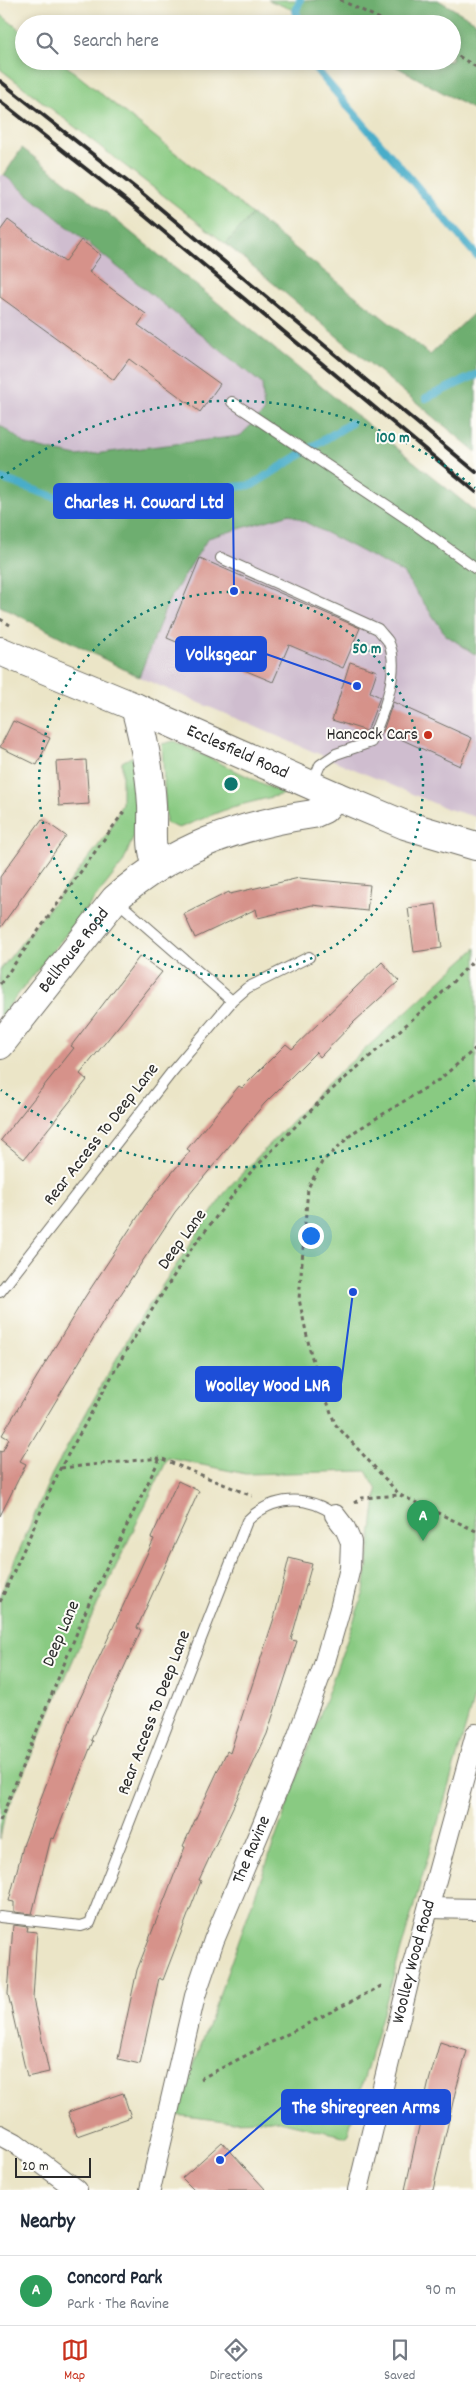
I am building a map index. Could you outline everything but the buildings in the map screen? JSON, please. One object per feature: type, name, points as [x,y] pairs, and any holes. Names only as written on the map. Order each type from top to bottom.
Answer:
[{"type":"main road","name":"Ecclesfield Road","points":[[0,651],[135,707],[405,825],[476,846]]},
{"type":"main road","points":[[135,707],[148,760],[152,808],[150,839],[157,866]]},
{"type":"main road","name":"Bellhouse Road","points":[[0,1045],[116,899],[157,866],[200,844],[247,827],[313,814],[324,809],[336,796]]},
{"type":"street","name":"The Ravine","points":[[150,2190],[195,1996],[214,1940],[283,1776],[323,1668],[340,1609],[350,1568],[351,1542],[345,1528],[335,1516]]},
{"type":"street","name":"Woolley Wood Road","points":[[358,2190],[411,1971],[430,1908],[476,1734]]},
{"type":"street","points":[[430,1908],[476,1909]]},
{"type":"street","points":[[0,2135],[14,2143],[77,2190]]},
{"type":"lane","points":[[232,402],[409,520],[476,569]]},
{"type":"lane","points":[[222,558],[378,629],[388,642],[392,663],[388,699],[370,742],[336,754],[320,765],[311,785]]},
{"type":"lane","points":[[116,899],[232,1001]]},
{"type":"lane","name":"Rear Access To Deep Lane","points":[[0,1292],[171,1073],[232,1001],[247,988],[309,957]]},
{"type":"lane","points":[[264,1506],[279,1501],[297,1501],[324,1507],[335,1516]]},
{"type":"lane","name":"Rear Access To Deep Lane","points":[[0,1917],[81,1926],[90,1923],[233,1554],[247,1521],[264,1506]]},
{"type":"path","points":[[340,0],[372,15]]},
{"type":"path","points":[[461,58],[476,67]]},
{"type":"path","points":[[0,984],[113,828],[125,809],[126,801]]},
{"type":"path","name":"Deep Lane","points":[[0,1602],[60,1468],[127,1350],[189,1252],[250,1173],[328,1093],[439,996],[476,958]]},
{"type":"path","points":[[476,1048],[440,1078],[354,1132],[322,1162],[308,1188],[299,1299],[311,1355],[335,1424],[400,1495],[455,1523],[476,1531]]},
{"type":"path","points":[[60,1468],[160,1458],[250,1493],[264,1506]]},
{"type":"path","name":"Deep Lane","points":[[0,1821],[89,1603],[160,1458]]},
{"type":"path","points":[[335,1516],[362,1498],[400,1495]]},
{"type":"path","points":[[172,2093],[411,1971]]},
{"type":"shaded area","points":[[0,175],[4,175],[262,384],[265,412],[241,436],[77,456],[27,445],[0,425]]},
{"type":"shaded area","points":[[290,514],[403,573],[446,635],[476,655],[476,817],[445,808],[139,677],[168,602],[208,538]]},
{"type":"green space","points":[[268,0],[297,0],[296,11]]},
{"type":"green space","points":[[297,0],[438,0],[476,22],[476,111],[402,70],[461,70],[461,15],[303,15],[296,11]]},
{"type":"green space","points":[[0,14],[15,26],[15,70],[71,70],[252,214],[226,244],[0,69]]},
{"type":"green space","points":[[22,148],[107,213],[476,512],[476,655],[446,635],[403,573],[290,514],[208,538],[168,602],[139,677],[0,606],[0,425],[27,445],[77,456],[240,436],[264,412],[262,384],[4,175]]},
{"type":"green space","points":[[252,214],[430,355],[476,311],[476,452],[226,244]]},
{"type":"green space","points":[[174,741],[284,794],[232,807],[179,828],[166,823],[162,744]]},
{"type":"green space","points":[[133,756],[142,815],[123,863],[0,1017],[0,970],[109,832],[122,803],[122,762]]},
{"type":"green space","points":[[476,948],[476,1691],[347,2137],[275,2120],[226,2121],[176,2115],[364,1592],[377,1490],[366,1471],[246,1474],[168,1458],[94,1612],[4,1818],[0,1839],[0,1595],[52,1474],[133,1329],[228,1188],[329,1082]]},
{"type":"waterway","points":[[297,15],[296,11],[300,0]]},
{"type":"waterway","points":[[317,70],[476,255]]},
{"type":"waterway","points":[[426,398],[476,375]]},
{"type":"waterway","points":[[0,478],[77,505],[252,485],[351,423]]},
{"type":"railway","points":[[0,81],[143,194],[476,472]]},
{"type":"railway","points":[[0,101],[133,206],[476,492]]},
{"type":"place","name":"Charles H. Coward Ltd","points":[[234,591]]},
{"type":"place","name":"Volksgear","points":[[357,686]]},
{"type":"place","name":"Hancock Cars","points":[[428,735]]},
{"type":"place","name":"Woolley Wood LNR","points":[[353,1292]]},
{"type":"place","name":"Concord Park","points":[[423,1541]]},
{"type":"place","name":"The Shiregreen Arms","points":[[220,2160]]}]
